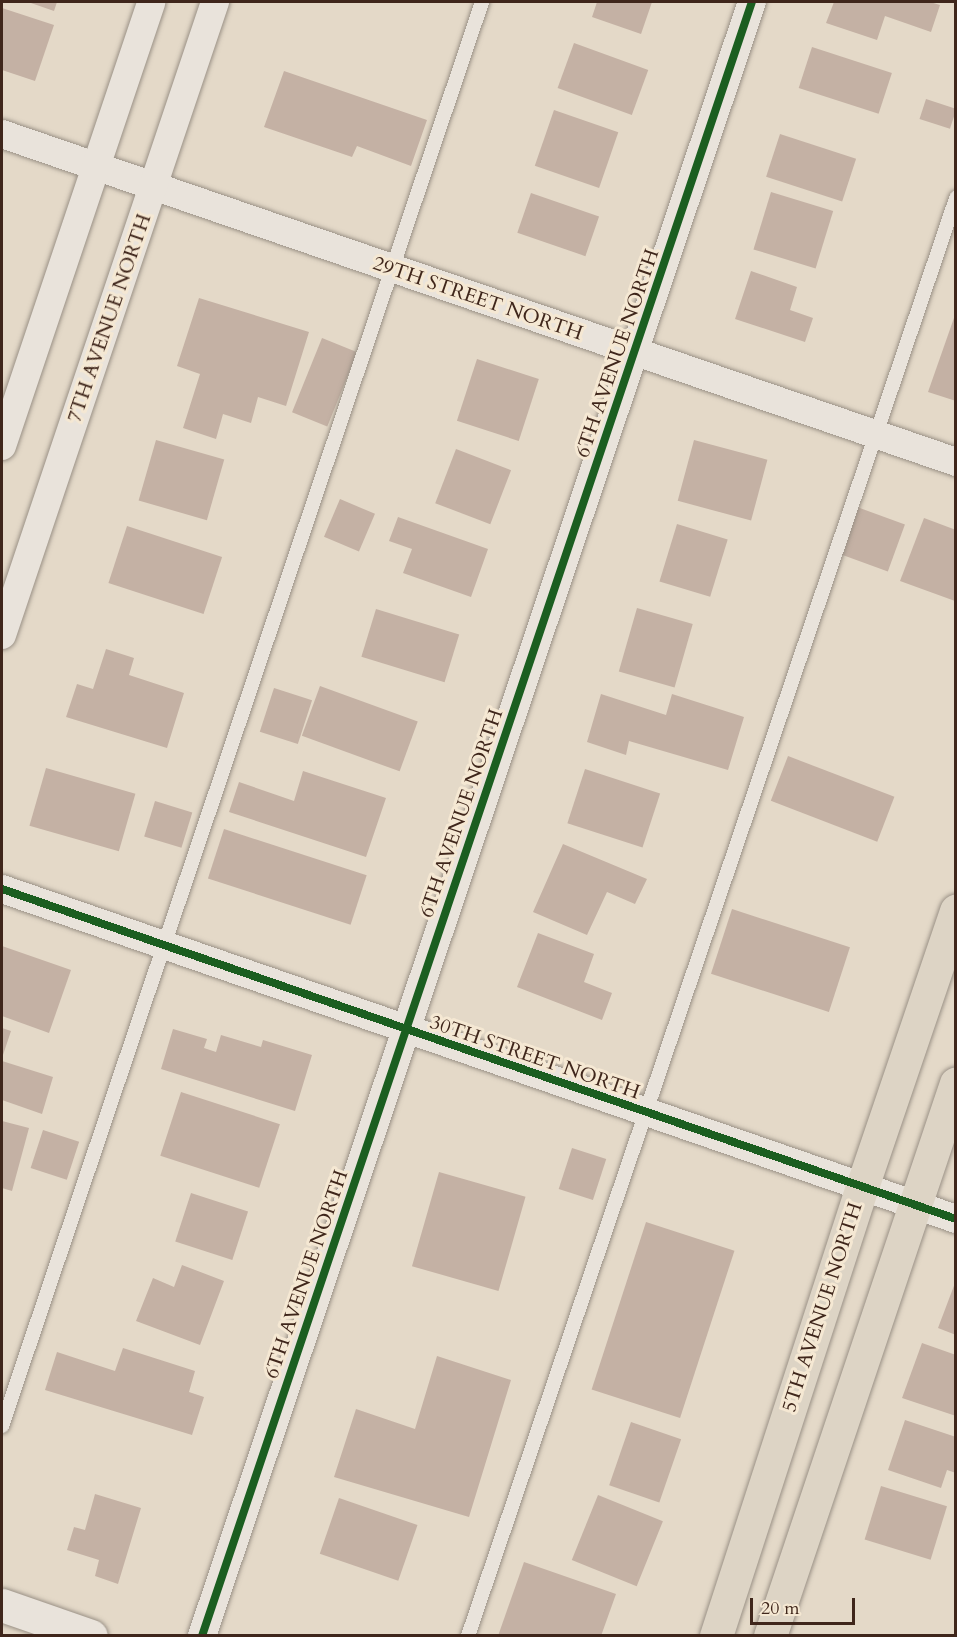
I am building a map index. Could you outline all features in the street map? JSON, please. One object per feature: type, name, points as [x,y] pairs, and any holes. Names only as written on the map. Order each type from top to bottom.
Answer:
[{"type":"main road","name":"5TH AVENUE NORTH","points":[[716,1635],[862,1186],[956,911]]},
{"type":"main road","points":[[770,1635],[956,1083]]},
{"type":"street","points":[[2,446],[151,2]]},
{"type":"street","name":"7TH AVENUE NORTH","points":[[2,635],[215,2]]},
{"type":"street","name":"6TH AVENUE NORTH","points":[[202,1635],[752,2]]},
{"type":"street","name":"29TH STREET NORTH","points":[[2,134],[956,462]]},
{"type":"street","name":"30TH STREET NORTH","points":[[2,889],[162,947],[956,1219]]},
{"type":"street","points":[[2,1605],[91,1635]]},
{"type":"lane","points":[[2,1426],[390,268],[482,2]]},
{"type":"lane","points":[[468,1635],[875,434],[954,208]]},
{"type":"building","points":[[28,2],[57,2],[54,11]]},
{"type":"building","points":[[597,2],[652,2],[641,34],[592,17]]},
{"type":"building","points":[[834,2],[930,2],[940,5],[931,32],[885,16],[877,40],[826,23]]},
{"type":"building","points":[[2,8],[54,25],[35,81],[2,70]]},
{"type":"building","points":[[574,43],[648,70],[632,115],[558,88]]},
{"type":"building","points":[[812,47],[892,73],[879,114],[799,88]]},
{"type":"building","points":[[284,71],[427,120],[411,166],[357,146],[352,157],[264,127]]},
{"type":"building","points":[[926,99],[956,109],[950,129],[920,119]]},
{"type":"building","points":[[554,110],[618,132],[599,188],[535,166]]},
{"type":"building","points":[[780,134],[856,159],[842,202],[766,177]]},
{"type":"building","points":[[771,192],[833,211],[816,268],[753,249]]},
{"type":"building","points":[[531,193],[599,216],[585,256],[517,233]]},
{"type":"building","points":[[751,271],[797,287],[790,310],[813,318],[805,342],[735,319]]},
{"type":"building","points":[[199,298],[309,332],[286,406],[258,397],[251,423],[223,414],[216,439],[183,428],[200,374],[177,366]]},
{"type":"building","points":[[956,315],[956,401],[928,392]]},
{"type":"building","points":[[322,338],[357,352],[327,426],[292,412]]},
{"type":"building","points":[[477,359],[539,379],[519,441],[457,421]]},
{"type":"building","points":[[156,440],[224,460],[207,520],[139,501]]},
{"type":"building","points":[[694,440],[767,460],[751,521],[678,501]]},
{"type":"building","points":[[456,449],[511,470],[490,524],[435,503]]},
{"type":"building","points":[[340,499],[375,514],[359,552],[324,537]]},
{"type":"building","points":[[857,507],[905,524],[888,571],[840,554]]},
{"type":"building","points":[[398,517],[488,549],[471,597],[403,573],[412,549],[389,541]]},
{"type":"building","points":[[924,518],[956,530],[955,601],[900,581]]},
{"type":"building","points":[[677,524],[728,539],[710,597],[659,581]]},
{"type":"building","points":[[127,526],[222,557],[204,614],[108,583]]},
{"type":"building","points":[[637,608],[693,624],[675,687],[619,671]]},
{"type":"building","points":[[376,609],[459,634],[445,682],[361,657]]},
{"type":"building","points":[[106,649],[134,658],[129,675],[184,693],[167,748],[66,717],[77,684],[93,689]]},
{"type":"building","points":[[320,686],[418,722],[400,771],[302,736]]},
{"type":"building","points":[[274,688],[312,700],[298,744],[260,732]]},
{"type":"building","points":[[601,694],[666,715],[672,694],[744,717],[728,770],[629,741],[626,755],[587,742]]},
{"type":"building","points":[[788,756],[894,797],[877,842],[771,801]]},
{"type":"building","points":[[46,768],[135,794],[119,851],[29,826]]},
{"type":"building","points":[[585,769],[660,793],[643,848],[567,823]]},
{"type":"building","points":[[303,771],[386,798],[366,857],[229,812],[239,782],[294,801]]},
{"type":"building","points":[[155,801],[192,812],[181,848],[144,836]]},
{"type":"building","points":[[224,829],[367,875],[351,925],[208,878]]},
{"type":"building","points":[[563,844],[647,879],[635,904],[607,892],[587,935],[533,912]]},
{"type":"building","points":[[732,909],[850,947],[829,1012],[711,974]]},
{"type":"building","points":[[538,933],[594,954],[584,982],[612,993],[602,1020],[517,987]]},
{"type":"building","points":[[2,946],[71,970],[49,1033],[2,1016]]},
{"type":"building","points":[[2,1028],[11,1031],[2,1058]]},
{"type":"building","points":[[173,1029],[207,1039],[204,1048],[216,1052],[221,1035],[261,1047],[263,1040],[312,1055],[295,1111],[161,1069]]},
{"type":"building","points":[[2,1061],[53,1077],[42,1114],[2,1100]]},
{"type":"building","points":[[181,1092],[280,1124],[259,1188],[160,1156]]},
{"type":"building","points":[[2,1121],[29,1128],[12,1191],[2,1188]]},
{"type":"building","points":[[43,1130],[79,1142],[67,1180],[31,1168]]},
{"type":"building","points":[[572,1148],[606,1159],[593,1200],[559,1189]]},
{"type":"building","points":[[439,1172],[526,1197],[499,1291],[412,1266]]},
{"type":"building","points":[[191,1193],[248,1212],[232,1260],[175,1242]]},
{"type":"building","points":[[646,1222],[734,1251],[680,1418],[592,1389]]},
{"type":"building","points":[[182,1265],[224,1281],[200,1345],[136,1321],[153,1278],[174,1287]]},
{"type":"building","points":[[956,1283],[956,1335],[938,1328]]},
{"type":"building","points":[[922,1343],[956,1355],[956,1416],[902,1398]]},
{"type":"building","points":[[123,1348],[195,1371],[189,1392],[204,1397],[192,1435],[45,1390],[57,1352],[115,1371]]},
{"type":"building","points":[[437,1356],[511,1380],[469,1517],[334,1477],[356,1409],[415,1429]]},
{"type":"building","points":[[905,1420],[956,1437],[956,1473],[947,1470],[941,1488],[888,1470]]},
{"type":"building","points":[[631,1422],[681,1439],[659,1503],[609,1485]]},
{"type":"building","points":[[881,1486],[947,1506],[931,1560],[865,1540]]},
{"type":"building","points":[[95,1494],[141,1508],[118,1584],[95,1576],[99,1560],[67,1550],[74,1527],[85,1530]]},
{"type":"building","points":[[598,1495],[663,1521],[637,1586],[572,1560]]},
{"type":"building","points":[[339,1498],[417,1525],[398,1581],[320,1554]]},
{"type":"building","points":[[524,1562],[616,1594],[601,1636],[498,1636]]},
{"type":"cycle path","points":[[202,1636],[752,2]]},
{"type":"cycle path","points":[[2,889],[956,1219]]}]
